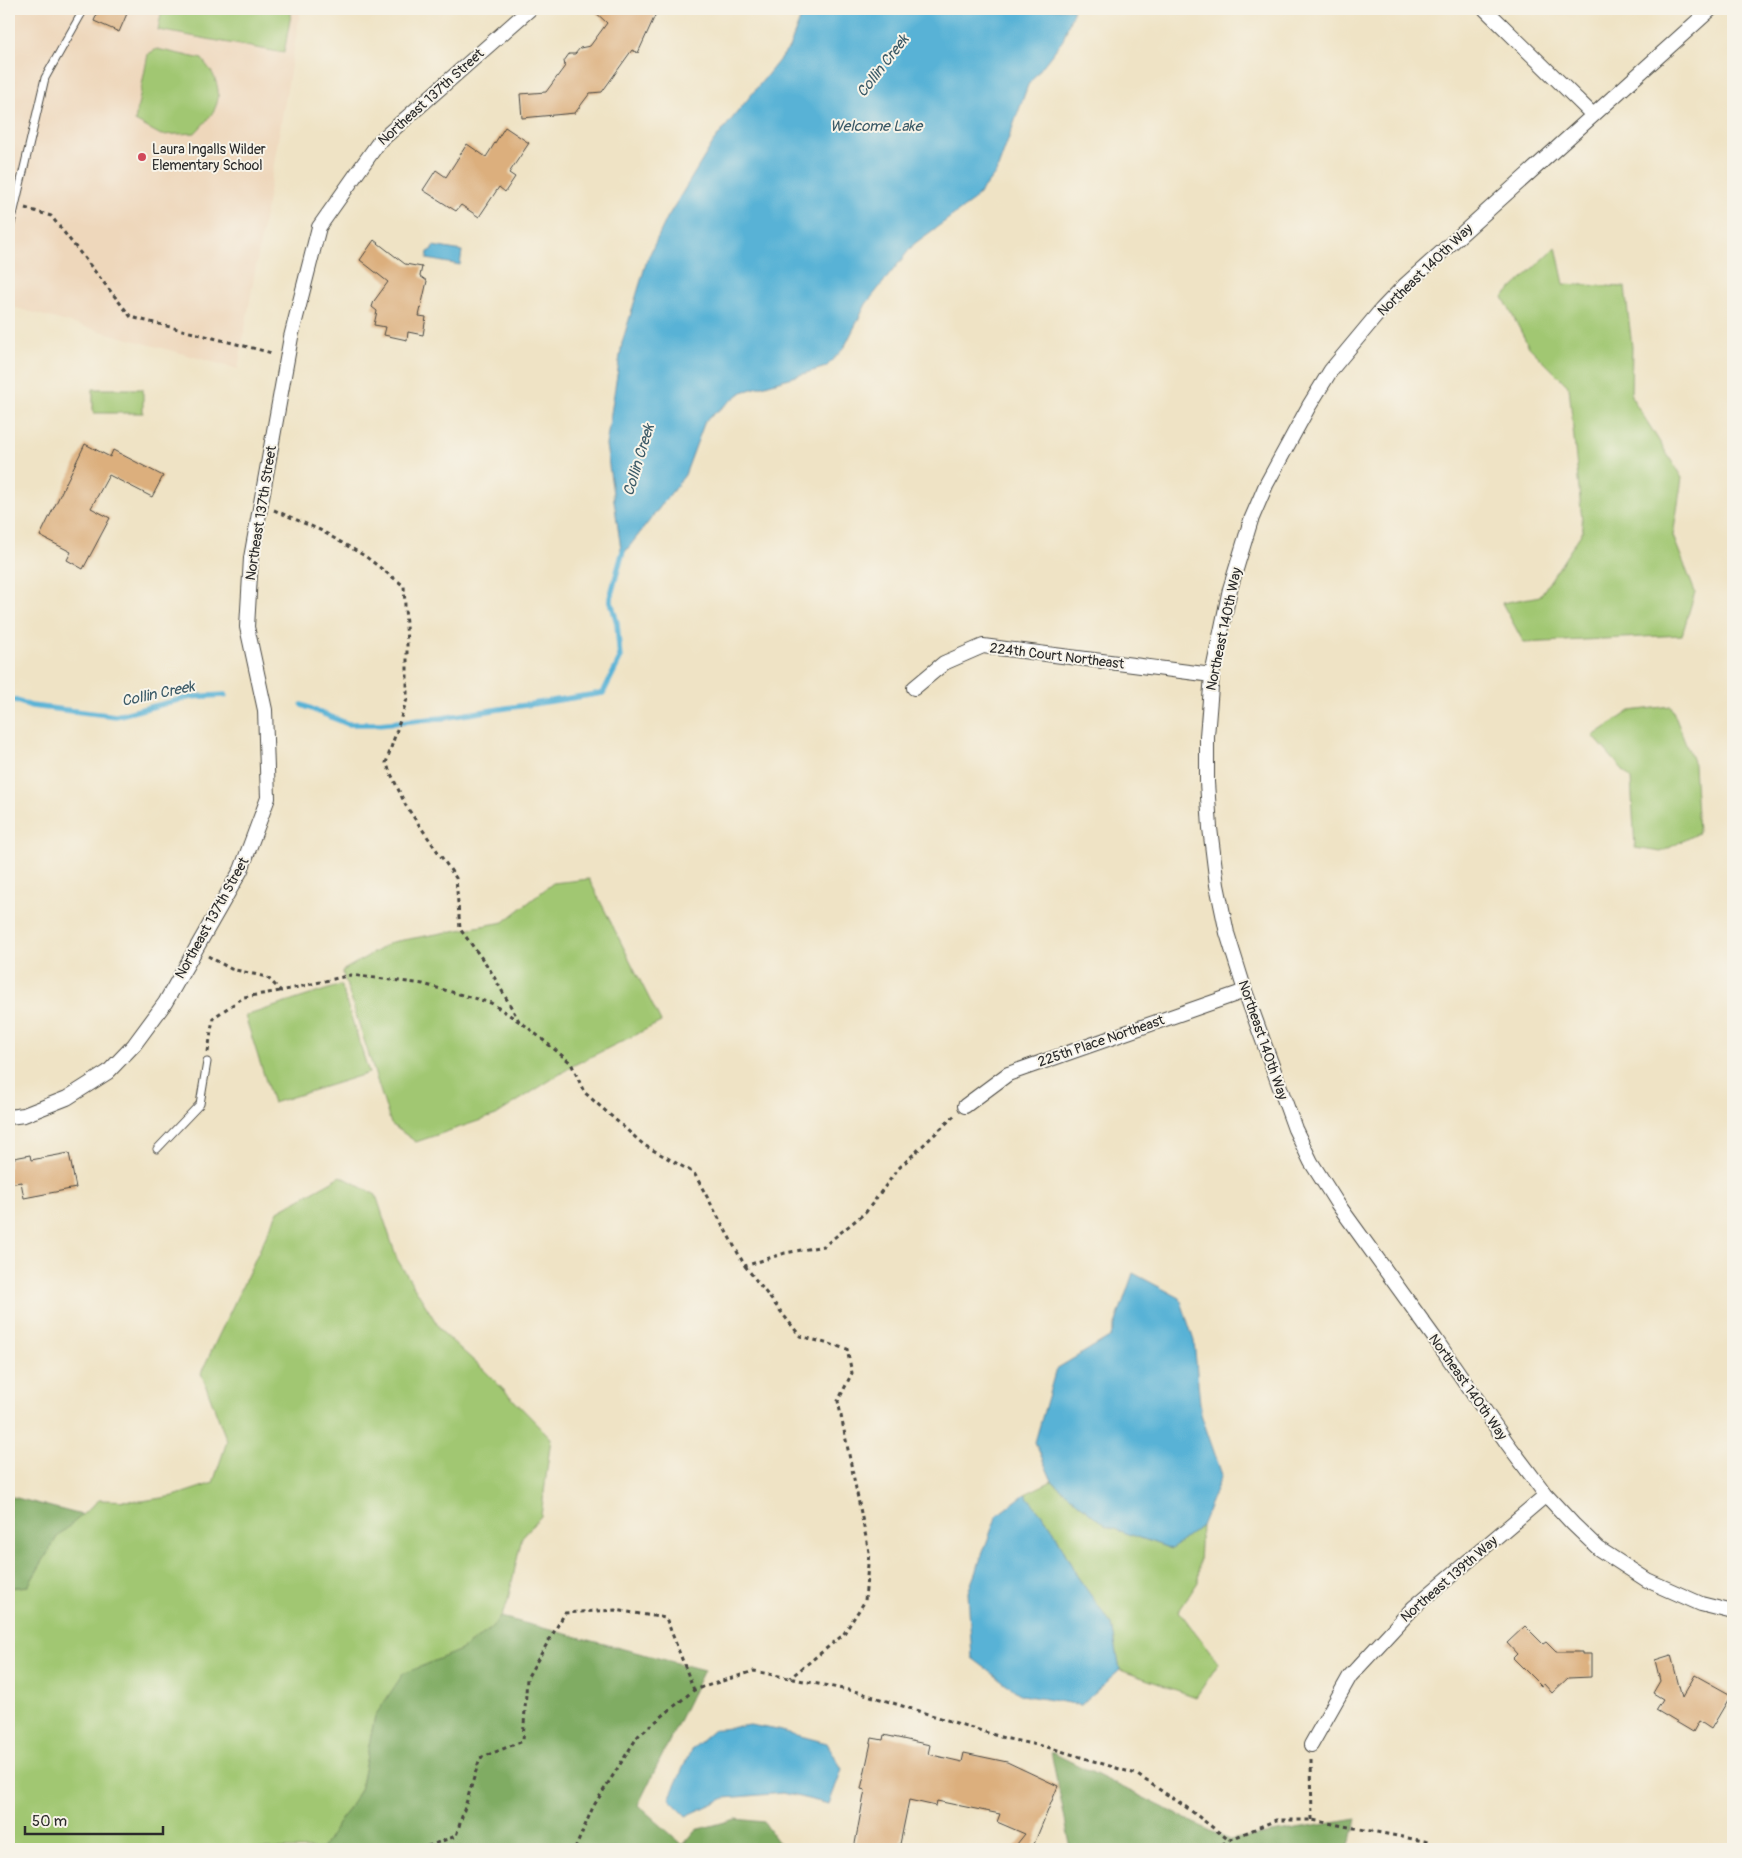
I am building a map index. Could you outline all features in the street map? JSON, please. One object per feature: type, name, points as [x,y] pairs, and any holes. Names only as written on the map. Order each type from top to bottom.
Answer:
[{"type":"street","name":"Northeast 137th Street","points":[[9,1117],[24,1115],[67,1098],[108,1072],[134,1045],[164,1003],[241,870],[268,798],[265,710],[247,627],[251,558],[288,357],[319,227],[380,142],[530,9]]},
{"type":"street","points":[[1485,9],[1593,115]]},
{"type":"street","name":"Northeast 140th Way","points":[[1711,9],[1404,286],[1331,370],[1282,453],[1251,520],[1230,589],[1212,675],[1207,736],[1207,782],[1210,828],[1217,884],[1225,924],[1246,992],[1295,1128],[1311,1162],[1337,1203],[1436,1340],[1501,1435],[1546,1494],[1573,1524],[1599,1549],[1648,1580],[1701,1604],[1733,1612]]},
{"type":"street","name":"224th Court Northeast","points":[[914,688],[944,663],[983,646],[1212,675]]},
{"type":"street","name":"225th Place Northeast","points":[[965,1106],[1008,1074],[1246,992]]},
{"type":"street","name":"Northeast 139th Way","points":[[1311,1745],[1350,1676],[1414,1606],[1546,1494]]},
{"type":"lane","points":[[9,232],[11,215],[16,206],[45,78],[84,9]]},
{"type":"lane","points":[[157,1149],[200,1104],[207,1062]]},
{"type":"path","points":[[16,206],[51,216],[130,317],[288,357]]},
{"type":"path","points":[[261,504],[327,535],[365,556],[404,586],[407,699],[386,763],[406,806],[456,878],[460,929],[489,968],[519,1021]]},
{"type":"path","points":[[196,950],[231,969],[267,978],[281,991]]},
{"type":"path","points":[[207,1062],[213,1018],[244,997],[281,991],[351,975],[424,984],[491,1002],[519,1021],[571,1063],[584,1092],[644,1144],[694,1173],[745,1266],[800,1336],[847,1349],[852,1373],[838,1401],[868,1552],[866,1601],[843,1635],[790,1679]]},
{"type":"path","points":[[745,1266],[785,1253],[824,1246],[866,1212],[898,1169],[965,1106]]},
{"type":"path","points":[[420,1849],[456,1836],[480,1758],[523,1740],[527,1678],[565,1613],[615,1610],[666,1618],[694,1690]]},
{"type":"path","points":[[575,1849],[593,1807],[638,1736],[694,1690],[754,1672],[858,1692],[1004,1738],[1051,1748],[1136,1774],[1186,1807],[1229,1840]]},
{"type":"path","points":[[1311,1745],[1312,1820]]},
{"type":"path","points":[[1215,1849],[1229,1840],[1276,1820],[1312,1820],[1424,1841],[1452,1849]]},
{"type":"shaded area","name":"Laura Ingalls Wilder Elementary School","points":[[9,9],[301,9],[238,369],[9,306]]},
{"type":"green space","points":[[162,9],[292,9],[284,53],[158,30]]},
{"type":"green space","points":[[157,49],[202,59],[214,76],[218,88],[217,103],[211,115],[195,133],[161,135],[135,121],[148,54]]},
{"type":"green space","points":[[1556,247],[1564,284],[1625,287],[1632,347],[1631,396],[1682,478],[1673,536],[1695,592],[1682,635],[1524,643],[1502,603],[1540,596],[1583,531],[1569,387],[1529,347],[1503,297]]},
{"type":"green space","points":[[93,389],[143,389],[143,413],[93,413]]},
{"type":"green space","points":[[1671,706],[1694,764],[1698,833],[1661,852],[1635,848],[1631,779],[1593,736],[1630,711]]},
{"type":"green space","points":[[589,879],[661,1022],[574,1065],[496,1115],[416,1142],[391,1124],[342,971],[392,942],[504,922],[553,883]]},
{"type":"green space","points":[[341,985],[369,1073],[273,1103],[245,1016]]},
{"type":"green space","points":[[341,1176],[376,1195],[397,1259],[442,1332],[485,1371],[551,1438],[541,1516],[522,1537],[507,1604],[501,1617],[489,1630],[461,1650],[430,1663],[375,1716],[360,1790],[322,1849],[9,1849],[9,1588],[28,1586],[57,1537],[99,1500],[142,1501],[174,1496],[213,1483],[227,1441],[201,1373],[278,1211]]},
{"type":"green space","points":[[1052,1481],[1106,1526],[1172,1549],[1201,1526],[1198,1582],[1179,1611],[1219,1663],[1196,1697],[1120,1670],[1112,1625],[1077,1576],[1051,1526],[1025,1494]]},
{"type":"green space","points":[[9,1496],[82,1515],[57,1537],[28,1586],[9,1588]]},
{"type":"green space","points":[[501,1617],[704,1670],[638,1805],[683,1845],[696,1830],[736,1819],[764,1822],[783,1849],[322,1849],[360,1790],[375,1716],[403,1674],[461,1650],[489,1630]]},
{"type":"green space","points":[[1051,1752],[1229,1840],[1357,1819],[1348,1849],[1071,1849]]},
{"type":"water","name":"Welcome Lake","points":[[804,9],[1074,9],[1063,40],[1028,85],[996,173],[974,200],[914,244],[866,304],[844,348],[826,367],[742,392],[705,421],[685,475],[622,556],[606,445],[622,343],[647,260],[667,218],[714,141],[789,48]]},
{"type":"water","points":[[433,246],[462,251],[460,265],[427,259],[428,252],[432,250]]},
{"type":"water","points":[[1133,1273],[1180,1298],[1194,1341],[1201,1414],[1222,1475],[1201,1526],[1172,1549],[1106,1526],[1052,1481],[1035,1442],[1056,1369],[1111,1336]]},
{"type":"water","points":[[1025,1494],[1051,1526],[1077,1576],[1112,1625],[1120,1670],[1081,1705],[1021,1695],[972,1658],[968,1592],[997,1515]]},
{"type":"water","points":[[750,1725],[778,1730],[827,1743],[842,1769],[829,1804],[783,1793],[725,1798],[686,1816],[669,1799],[691,1750],[714,1730]]},
{"type":"building","points":[[99,9],[129,9],[119,32],[94,21]]},
{"type":"building","points":[[592,9],[658,9],[638,53],[632,50],[602,92],[590,93],[575,113],[522,118],[520,94],[546,92],[565,66],[564,61],[569,54],[575,54],[580,48],[590,46],[607,23]]},
{"type":"building","points":[[505,127],[529,143],[509,173],[515,177],[505,192],[499,187],[479,217],[461,205],[456,211],[423,190],[436,170],[446,177],[467,144],[486,157]]},
{"type":"building","points":[[374,240],[405,264],[422,267],[420,276],[427,281],[419,316],[426,317],[423,335],[408,332],[407,340],[384,335],[386,327],[374,325],[377,311],[372,307],[374,301],[388,282],[360,260]]},
{"type":"building","points":[[85,444],[110,457],[113,450],[163,476],[152,497],[109,475],[91,508],[110,518],[83,569],[67,560],[71,552],[40,536]]},
{"type":"building","points":[[69,1153],[76,1188],[24,1198],[21,1182],[9,1184],[9,1159],[30,1155],[31,1160]]},
{"type":"building","points":[[1525,1626],[1543,1644],[1546,1642],[1556,1652],[1591,1654],[1591,1677],[1568,1678],[1552,1693],[1544,1684],[1541,1686],[1513,1658],[1517,1654],[1507,1643]]},
{"type":"building","points":[[1671,1655],[1682,1698],[1695,1675],[1731,1695],[1711,1729],[1699,1721],[1693,1732],[1656,1710],[1663,1699],[1653,1693],[1660,1681],[1655,1660]]},
{"type":"building","points":[[884,1735],[930,1745],[928,1754],[962,1762],[964,1753],[1007,1762],[1058,1786],[1032,1849],[1013,1849],[1025,1834],[997,1822],[1000,1814],[937,1801],[936,1806],[909,1800],[899,1849],[854,1849],[865,1790],[861,1789],[872,1738],[883,1740]]},
{"type":"waterway","name":"Collin Creek","points":[[302,705],[348,724],[378,724],[442,718],[603,693],[620,659],[617,623],[610,598],[623,551]]},
{"type":"waterway","name":"Collin Creek","points":[[9,698],[31,706],[116,716],[190,697],[225,695]]},
{"type":"place","name":"Laura Ingalls Wilder Elementary School","points":[[142,157]]}]
